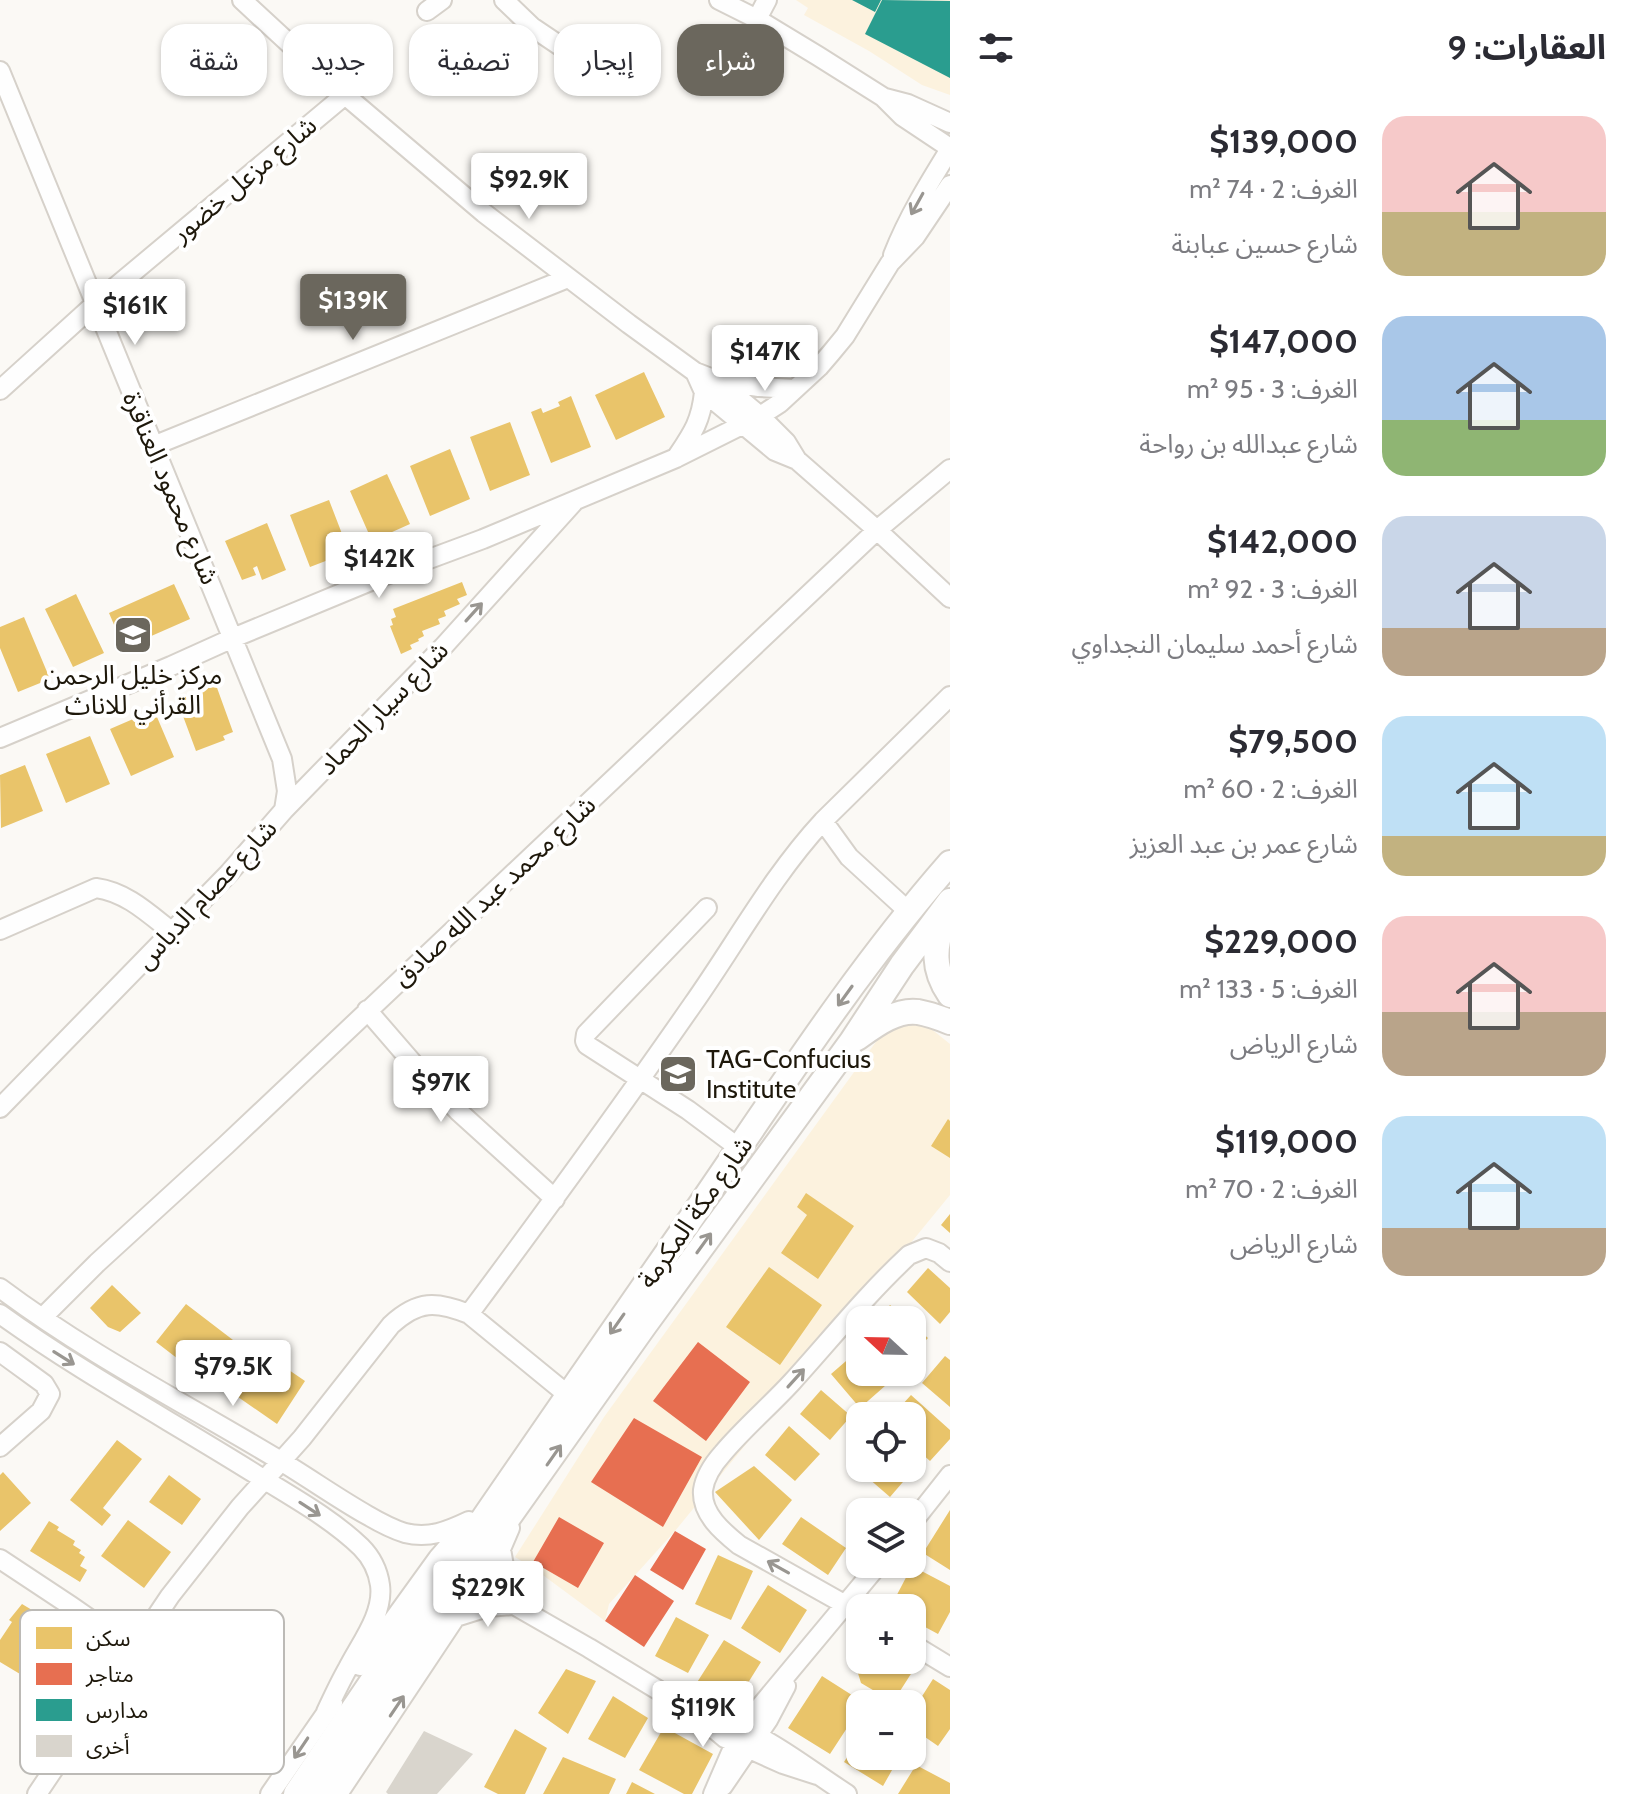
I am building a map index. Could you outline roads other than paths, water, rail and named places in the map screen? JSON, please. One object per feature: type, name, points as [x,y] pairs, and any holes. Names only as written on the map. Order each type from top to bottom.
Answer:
[{"type":"main road","name":"شارع مكة المكرمة","points":[[316,1794],[515,1493],[568,1395],[872,959],[950,863]]},
{"type":"main road","name":"شارع مكة المكرمة","points":[[296,1794],[396,1644],[515,1493],[707,1238],[950,902]]},
{"type":"main road","points":[[950,902],[936,947],[936,961],[938,974],[950,995]]},
{"type":"main road","points":[[872,959],[902,965],[922,977],[950,1005]]},
{"type":"main road","points":[[852,1041],[889,1018],[910,1012],[950,1022]]},
{"type":"street","points":[[242,0],[283,38]]},
{"type":"street","points":[[504,0],[532,27],[554,42]]},
{"type":"street","points":[[0,738],[233,638],[676,458],[760,416],[780,403],[819,367],[845,336],[890,263],[903,229],[950,148],[902,116],[883,97],[757,19],[719,0]]},
{"type":"street","points":[[757,19],[767,0]]},
{"type":"street","name":"شارع محمود العناقرة","points":[[0,71],[233,638]]},
{"type":"street","name":"شارع مزعل خضور","points":[[0,390],[95,304],[344,96]]},
{"type":"street","points":[[346,96],[484,213],[695,372],[742,425],[775,451],[797,460]]},
{"type":"street","points":[[883,97],[908,104],[950,123]]},
{"type":"street","points":[[890,263],[915,237],[950,185]]},
{"type":"street","points":[[153,446],[568,278]]},
{"type":"street","points":[[711,387],[795,389]]},
{"type":"street","points":[[711,387],[760,416],[786,442],[797,460],[950,598]]},
{"type":"street","points":[[676,458],[698,423],[711,387]]},
{"type":"street","name":"شارع محمد عبد الله صادق","points":[[42,1318],[877,530],[950,469]]},
{"type":"street","name":"شارع سيار الحماد","points":[[284,810],[443,647],[577,499]]},
{"type":"street","name":"شارع عصام الدباس","points":[[0,1108],[229,873],[284,810],[287,791],[282,759],[233,638]]},
{"type":"street","points":[[469,1314],[555,1199],[805,840],[950,696]]},
{"type":"street","points":[[823,821],[849,857],[908,911]]},
{"type":"street","points":[[0,930],[96,888],[112,890],[125,897],[172,932]]},
{"type":"street","points":[[707,908],[586,1034],[587,1045],[688,1110],[739,1148]]},
{"type":"street","points":[[367,1010],[458,1111],[555,1199]]},
{"type":"street","points":[[846,1605],[739,1545],[724,1533],[708,1512],[704,1501],[706,1479],[724,1451],[909,1255],[926,1248],[950,1262]]},
{"type":"street","points":[[0,1288],[42,1318],[149,1384],[401,1532],[426,1535],[446,1532],[469,1521]]},
{"type":"street","points":[[162,1610],[209,1545],[404,1313],[434,1303],[469,1314],[568,1395]]},
{"type":"street","points":[[0,1314],[68,1360],[331,1522],[364,1550],[377,1572],[380,1594],[375,1614],[326,1712]]},
{"type":"street","points":[[0,1352],[44,1384],[50,1394],[41,1411],[0,1447]]},
{"type":"street","points":[[926,1505],[950,1475]]},
{"type":"street","name":"شارع مكة المكرمة","points":[[284,1774],[438,1558],[469,1521],[515,1493]]},
{"type":"street","name":"شارع مكة المكرمة","points":[[338,1794],[501,1549],[515,1493]]},
{"type":"street","points":[[501,1549],[514,1605]]},
{"type":"street","points":[[0,1559],[75,1610]]},
{"type":"street","points":[[456,1617],[488,1607],[514,1605],[589,1648],[700,1717],[716,1732],[723,1751],[722,1772]]},
{"type":"street","points":[[714,1794],[722,1772],[777,1705],[791,1671],[846,1616]]},
{"type":"street","points":[[926,1652],[950,1667]]},
{"type":"street","points":[[700,1717],[722,1721],[783,1764],[817,1775],[847,1794]]},
{"type":"street","points":[[716,1732],[746,1739]]},
{"type":"street","points":[[714,1794],[746,1739]]},
{"type":"street","points":[[37,1794],[50,1774]]},
{"type":"street","name":"شارع مكة المكرمة","points":[[270,1794],[284,1774]]},
{"type":"place","name":"مركز خليل الرحمن القرأني للاناث","points":[[133,635]]},
{"type":"place","name":"TAG-Confucius Institute","points":[[678,1074]]}]
